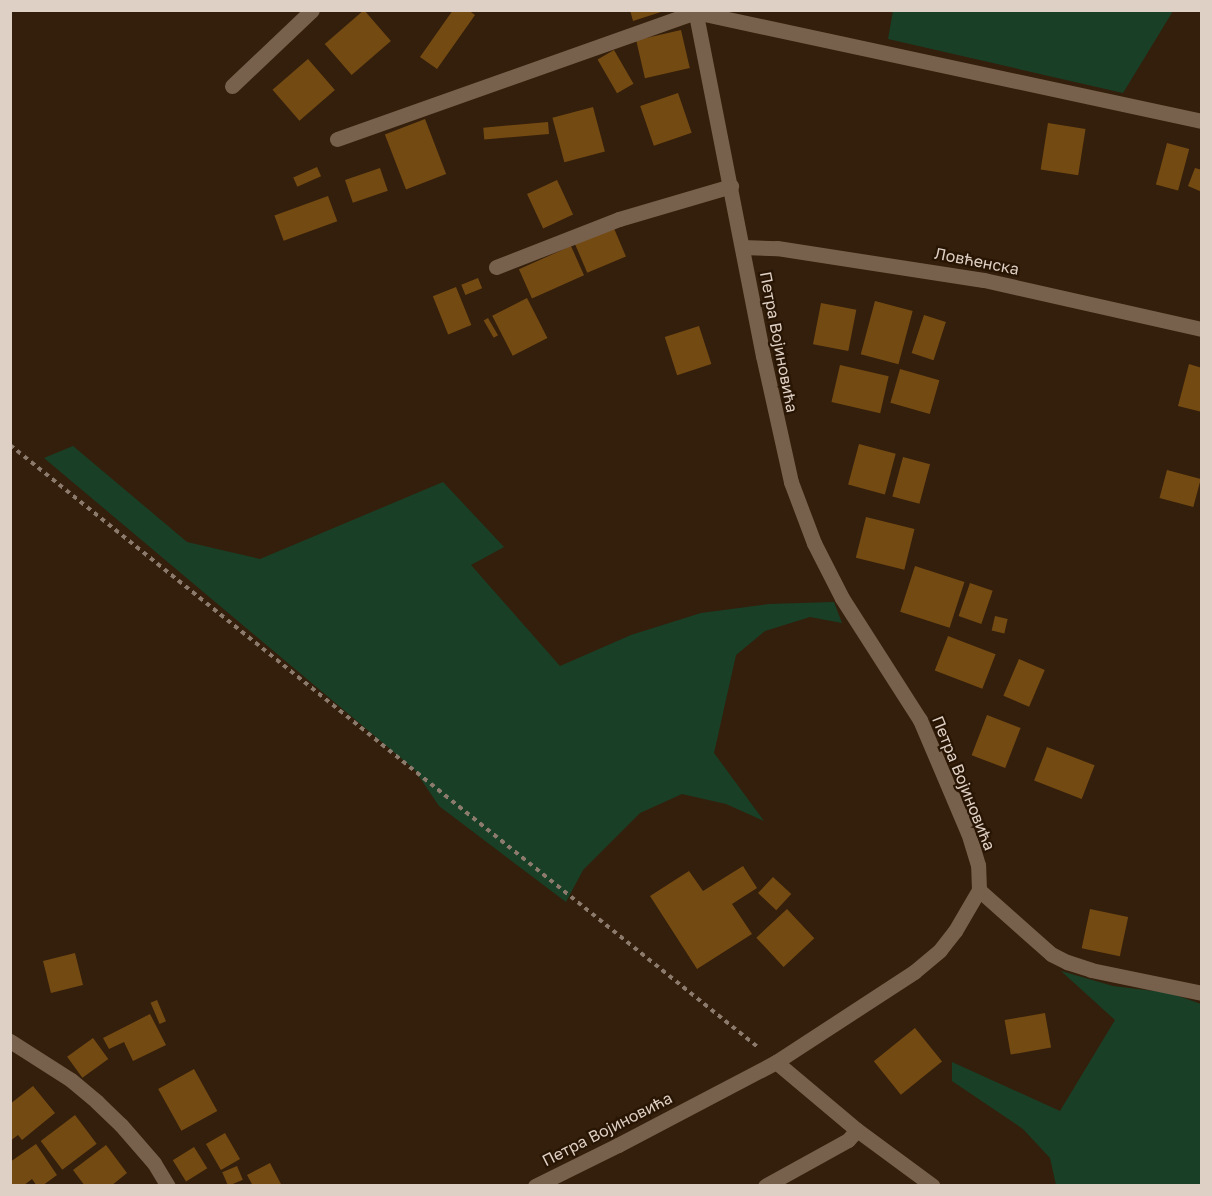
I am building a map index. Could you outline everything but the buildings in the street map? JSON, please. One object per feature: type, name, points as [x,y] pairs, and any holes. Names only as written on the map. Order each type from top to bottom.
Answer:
[{"type":"street","points":[[231,86],[312,10]]},
{"type":"street","points":[[337,139],[695,11],[1202,121]]},
{"type":"street","name":"Петра Војиновића","points":[[535,1185],[618,1145],[776,1062],[914,972],[940,950],[955,931],[979,891],[978,865],[968,833],[920,720],[843,598],[814,543],[791,482],[695,11]]},
{"type":"street","points":[[496,267],[619,219],[731,186]]},
{"type":"street","name":"Ловћенска","points":[[742,247],[809,252],[984,280],[1202,329]]},
{"type":"street","points":[[979,891],[1051,954],[1067,962],[1090,970],[1202,993]]},
{"type":"street","points":[[10,1041],[64,1075],[97,1102],[148,1156],[168,1185]]},
{"type":"street","points":[[776,1062],[857,1130],[933,1185]]},
{"type":"street","points":[[765,1185],[848,1140],[857,1130]]},
{"type":"path","points":[[10,445],[776,1062]]},
{"type":"green space","points":[[893,10],[1173,11],[1123,93],[888,39]]},
{"type":"green space","points":[[73,446],[187,542],[260,559],[443,482],[504,547],[471,565],[560,666],[631,635],[701,613],[769,604],[834,602],[842,623],[810,617],[765,631],[736,655],[714,753],[764,821],[726,804],[682,794],[640,813],[583,870],[566,902],[439,806],[414,769],[44,458]]},
{"type":"green space","points":[[1061,971],[1113,986],[1170,993],[1201,1004],[1201,1185],[1056,1185],[1050,1158],[1023,1129],[952,1081],[952,1062],[1060,1111],[1115,1020]]}]
